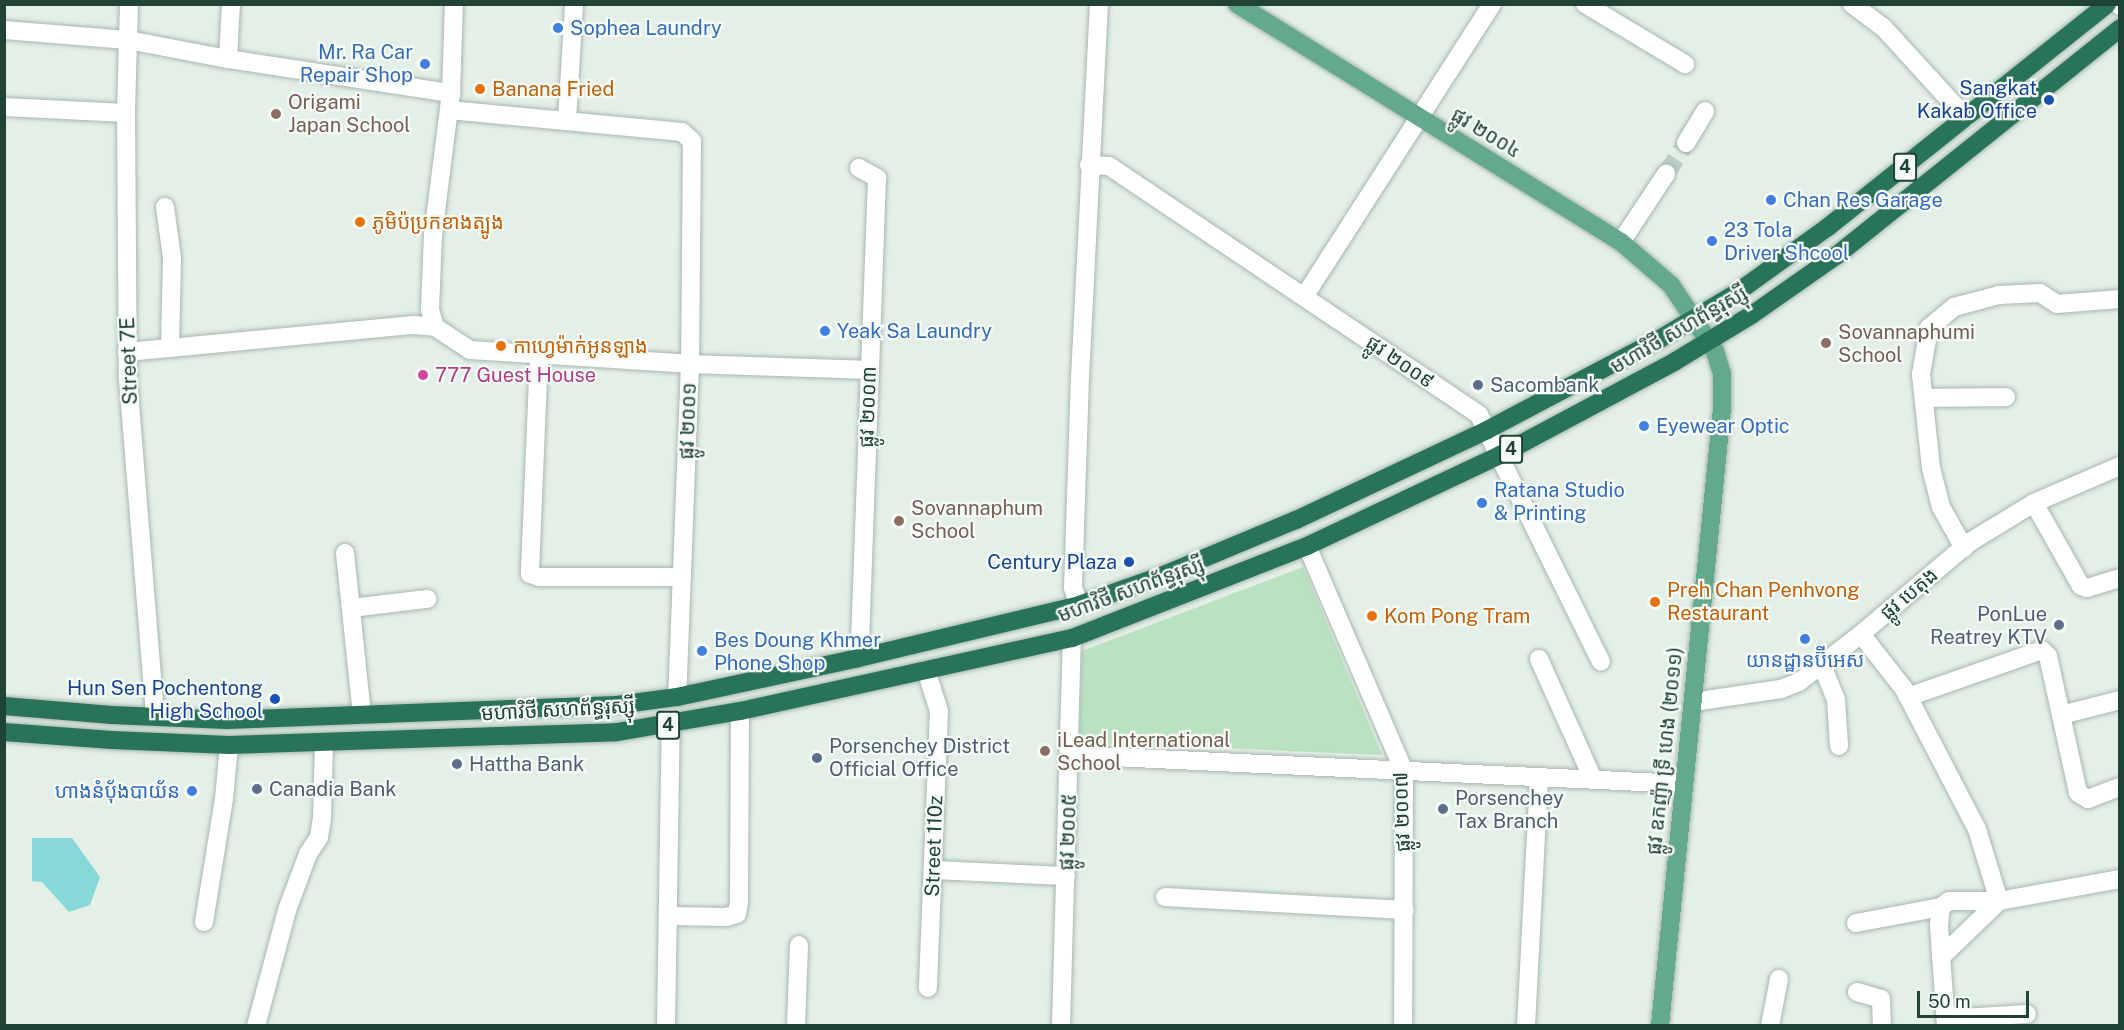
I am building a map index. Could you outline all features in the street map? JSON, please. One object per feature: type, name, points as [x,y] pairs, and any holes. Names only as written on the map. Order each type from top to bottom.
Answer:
[{"type":"highway","name":"មហាវិថី សហព័ន្ធរុស្ស៊ី","points":[[4,706],[155,717],[271,719],[617,705],[677,697],[859,658],[1078,605],[1166,574],[1279,527],[1487,430],[1695,319],[1828,227],[2107,4]]},
{"type":"highway","name":"មហាវិថី សហព័ន្ធរុស្ស៊ី","points":[[4,732],[229,745],[617,732],[740,711],[1072,638],[1307,546],[1500,454],[1710,341],[1754,314],[1837,255],[2120,28]]},
{"type":"highway","points":[[271,719],[272,744]]},
{"type":"main road","name":"ផ្លូវ ២០០៤","points":[[1237,4],[1621,242],[1671,285],[1695,319]]},
{"type":"main road","name":"ផ្លូវ ឧកញ៉ា ទ្រី ហេង (២០១១)","points":[[1660,1026],[1722,409],[1720,363],[1710,341],[1695,319]]},
{"type":"street","name":"Street 7E","points":[[129,4],[126,113],[127,352],[155,717]]},
{"type":"street","points":[[228,59],[231,4]]},
{"type":"street","points":[[435,327],[430,309],[433,235],[450,101],[454,4]]},
{"type":"street","points":[[4,30],[128,40],[450,101],[567,120],[574,4]]},
{"type":"street","points":[[1078,605],[1073,588],[1089,165],[1099,4]]},
{"type":"street","points":[[1304,297],[1492,4]]},
{"type":"street","points":[[1585,4],[1685,64]]},
{"type":"street","points":[[1852,4],[1883,27],[1966,118]]},
{"type":"street","points":[[4,107],[126,113]]},
{"type":"street","points":[[1686,142],[1705,111]]},
{"type":"street","name":"ផ្លូវ ២០០១","points":[[567,120],[682,132],[693,146],[690,364],[677,697]]},
{"type":"street","name":"ផ្លូវ ២០០៩","points":[[1089,165],[1109,166],[1479,415],[1601,662]]},
{"type":"street","name":"ផ្លូវ ២០០៣","points":[[859,168],[878,178],[859,658]]},
{"type":"street","points":[[1621,242],[1666,174]]},
{"type":"street","points":[[165,207],[172,258],[170,348]]},
{"type":"street","points":[[1964,548],[1941,507],[1931,468],[1921,374],[1929,328],[1954,307],[1999,295],[2040,293],[2057,304],[2120,299]]},
{"type":"street","points":[[127,352],[414,325],[435,327],[470,350],[690,364],[870,370]]},
{"type":"street","points":[[539,355],[530,574],[539,578],[682,577]]},
{"type":"street","points":[[1924,398],[2006,397]]},
{"type":"street","name":"ផ្លូវ បេតុង","points":[[1693,702],[1780,689],[1799,682],[1861,634],[1964,548],[2034,503],[2120,466]]},
{"type":"street","points":[[2034,503],[2081,586],[2087,588],[2120,578]]},
{"type":"street","name":"ផ្លូវ ២០០៧","points":[[1307,546],[1404,771],[1403,1026]]},
{"type":"street","points":[[345,553],[362,715]]},
{"type":"street","points":[[351,608],[427,599]]},
{"type":"street","points":[[1861,634],[1908,697],[1977,829],[1999,901]]},
{"type":"street","name":"ផ្លូវ ២០០៥","points":[[1061,1026],[1071,755],[1072,638]]},
{"type":"street","points":[[1908,697],[2042,650],[2048,656],[2078,793],[2088,799],[2118,793]]},
{"type":"street","points":[[1539,659],[1593,779]]},
{"type":"street","points":[[1822,665],[1836,699],[1839,746]]},
{"type":"street","name":"Street 110z","points":[[926,670],[939,711],[928,988]]},
{"type":"street","points":[[2061,715],[2120,700]]},
{"type":"street","points":[[668,916],[726,917],[737,914],[739,902],[740,711]]},
{"type":"street","points":[[666,1026],[670,724]]},
{"type":"street","points":[[256,1026],[286,909],[308,854],[320,837],[324,743]]},
{"type":"street","points":[[204,922],[224,799],[229,745]]},
{"type":"street","points":[[1071,755],[1684,784]]},
{"type":"street","points":[[1526,1026],[1539,777]]},
{"type":"street","points":[[933,870],[1066,876]]},
{"type":"street","points":[[1856,923],[1941,907],[1949,901],[1999,901],[2120,879]]},
{"type":"street","points":[[2092,884],[2120,891]]},
{"type":"street","points":[[1165,897],[1405,910]]},
{"type":"street","points":[[1941,957],[1999,901]]},
{"type":"street","points":[[1941,907],[1939,925],[1946,1022],[2027,1014]]},
{"type":"street","points":[[796,1026],[800,945]]},
{"type":"street","points":[[1770,1026],[1779,980]]},
{"type":"street","points":[[1857,992],[1881,999],[1882,1026]]},
{"type":"green space","points":[[1303,567],[1382,755],[1079,742],[1082,651]]},
{"type":"water","points":[[32,838],[72,838],[100,877],[90,905],[69,912],[42,882],[32,881]]},
{"type":"tunnel","points":[[1666,174],[1686,143]]},
{"type":"place","name":"Sophea Laundry","points":[[558,28]]},
{"type":"place","name":"Mr. Ra Car Repair Shop","points":[[425,64]]},
{"type":"place","name":"Banana Fried","points":[[480,89]]},
{"type":"place","name":"Sangkat Kakab Office","points":[[2049,100]]},
{"type":"place","name":"Origami Japan School","points":[[276,114]]},
{"type":"place","name":"Chan Res Garage","points":[[1771,200]]},
{"type":"place","name":"ភូមិប៉ប្រកខាងត្បូង","points":[[360,222]]},
{"type":"place","name":"23 Tola Driver Shcool","points":[[1712,241]]},
{"type":"place","name":"Yeak Sa Laundry","points":[[825,331]]},
{"type":"place","name":"Sovannaphumi School","points":[[1826,343]]},
{"type":"place","name":"កាហ្វេម៉ាក់អូនឡាង","points":[[501,346]]},
{"type":"place","name":"777 Guest House","points":[[423,375]]},
{"type":"place","name":"Sacombank","points":[[1478,385]]},
{"type":"place","name":"Eyewear Optic","points":[[1644,426]]},
{"type":"place","name":"Ratana Studio & Printing","points":[[1482,503]]},
{"type":"place","name":"Sovannaphum School","points":[[899,521]]},
{"type":"place","name":"Century Plaza","points":[[1129,562]]},
{"type":"place","name":"Preh Chan Penhvong Restaurant","points":[[1655,602]]},
{"type":"place","name":"Kom Pong Tram","points":[[1372,616]]},
{"type":"place","name":"PonLue Reatrey KTV","points":[[2059,625]]},
{"type":"place","name":"យានដ្ឋានប៊ីអេស","points":[[1805,639]]},
{"type":"place","name":"Bes Doung Khmer Phone Shop","points":[[702,651]]},
{"type":"place","name":"Hun Sen Pochentong High School","points":[[275,699]]},
{"type":"place","name":"iLead International School","points":[[1045,751]]},
{"type":"place","name":"Porsenchey District Official Office","points":[[817,758]]},
{"type":"place","name":"Hattha Bank","points":[[457,764]]},
{"type":"place","name":"Canadia Bank","points":[[257,789]]},
{"type":"place","name":"ហាងនំបុ័ងបាយ័ន","points":[[192,791]]},
{"type":"place","name":"Porsenchey Tax Branch","points":[[1443,809]]}]
